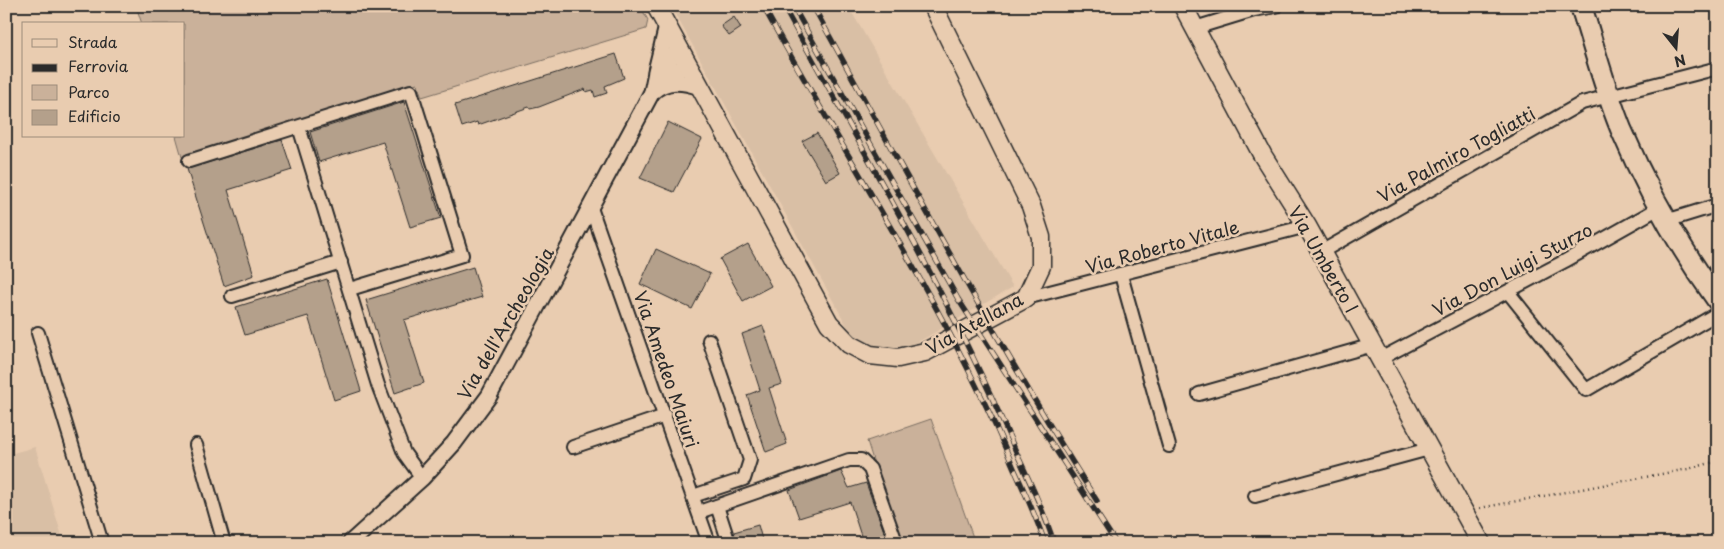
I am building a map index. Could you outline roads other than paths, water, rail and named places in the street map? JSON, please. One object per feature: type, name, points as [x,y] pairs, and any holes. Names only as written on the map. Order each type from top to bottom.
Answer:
[{"type":"main road","name":"Via Atellana","points":[[656,6],[829,323],[849,344],[870,355],[898,358],[925,352],[1026,298],[1041,266],[1041,237],[1031,206],[933,6]]},
{"type":"main road","name":"Via Umberto I","points":[[1183,6],[1263,156],[1307,226],[1481,543]]},
{"type":"main road","points":[[1581,6],[1620,127],[1662,214],[1692,265],[1718,301]]},
{"type":"street","points":[[1195,28],[1254,10],[1276,6]]},
{"type":"street","points":[[656,82],[667,26]]},
{"type":"street","points":[[656,82],[680,49]]},
{"type":"street","name":"Via dell'Archeologia","points":[[350,543],[422,478],[454,443],[489,396],[591,208],[656,82],[688,65]]},
{"type":"street","name":"Via Palmiro Togliatti","points":[[1321,252],[1582,103],[1718,68]]},
{"type":"street","points":[[656,82],[681,82],[700,87]]},
{"type":"street","points":[[189,161],[411,92],[462,255],[350,290]]},
{"type":"street","points":[[299,127],[378,385],[404,453],[422,478]]},
{"type":"street","name":"Via Don Luigi Sturzo","points":[[1199,394],[1377,352],[1508,292],[1662,214],[1718,205]]},
{"type":"street","name":"Via Amedeo Maiuri","points":[[591,208],[709,543]]},
{"type":"street","name":"Via Roberto Vitale","points":[[1026,298],[1307,226]]},
{"type":"street","points":[[232,296],[341,262]]},
{"type":"street","points":[[1121,275],[1169,446]]},
{"type":"street","points":[[1508,292],[1586,390],[1718,313]]},
{"type":"street","points":[[38,333],[102,543]]},
{"type":"street","points":[[693,496],[744,479],[750,460],[709,340]]},
{"type":"street","points":[[573,448],[665,416]]},
{"type":"street","points":[[196,445],[224,543]]},
{"type":"street","points":[[1255,496],[1429,449]]},
{"type":"street","points":[[698,512],[848,460],[861,460],[870,469],[896,539],[895,543]]},
{"type":"street","points":[[717,506],[729,543]]},
{"type":"railway","points":[[763,6],[894,233],[957,347],[986,406],[1030,504],[1045,543]]},
{"type":"railway","points":[[783,6],[902,219],[958,327],[1034,490],[1054,543]]},
{"type":"railway","points":[[793,6],[958,299],[1116,543]]},
{"type":"railway","points":[[813,6],[916,194],[987,318],[1059,441],[1097,501]]}]
